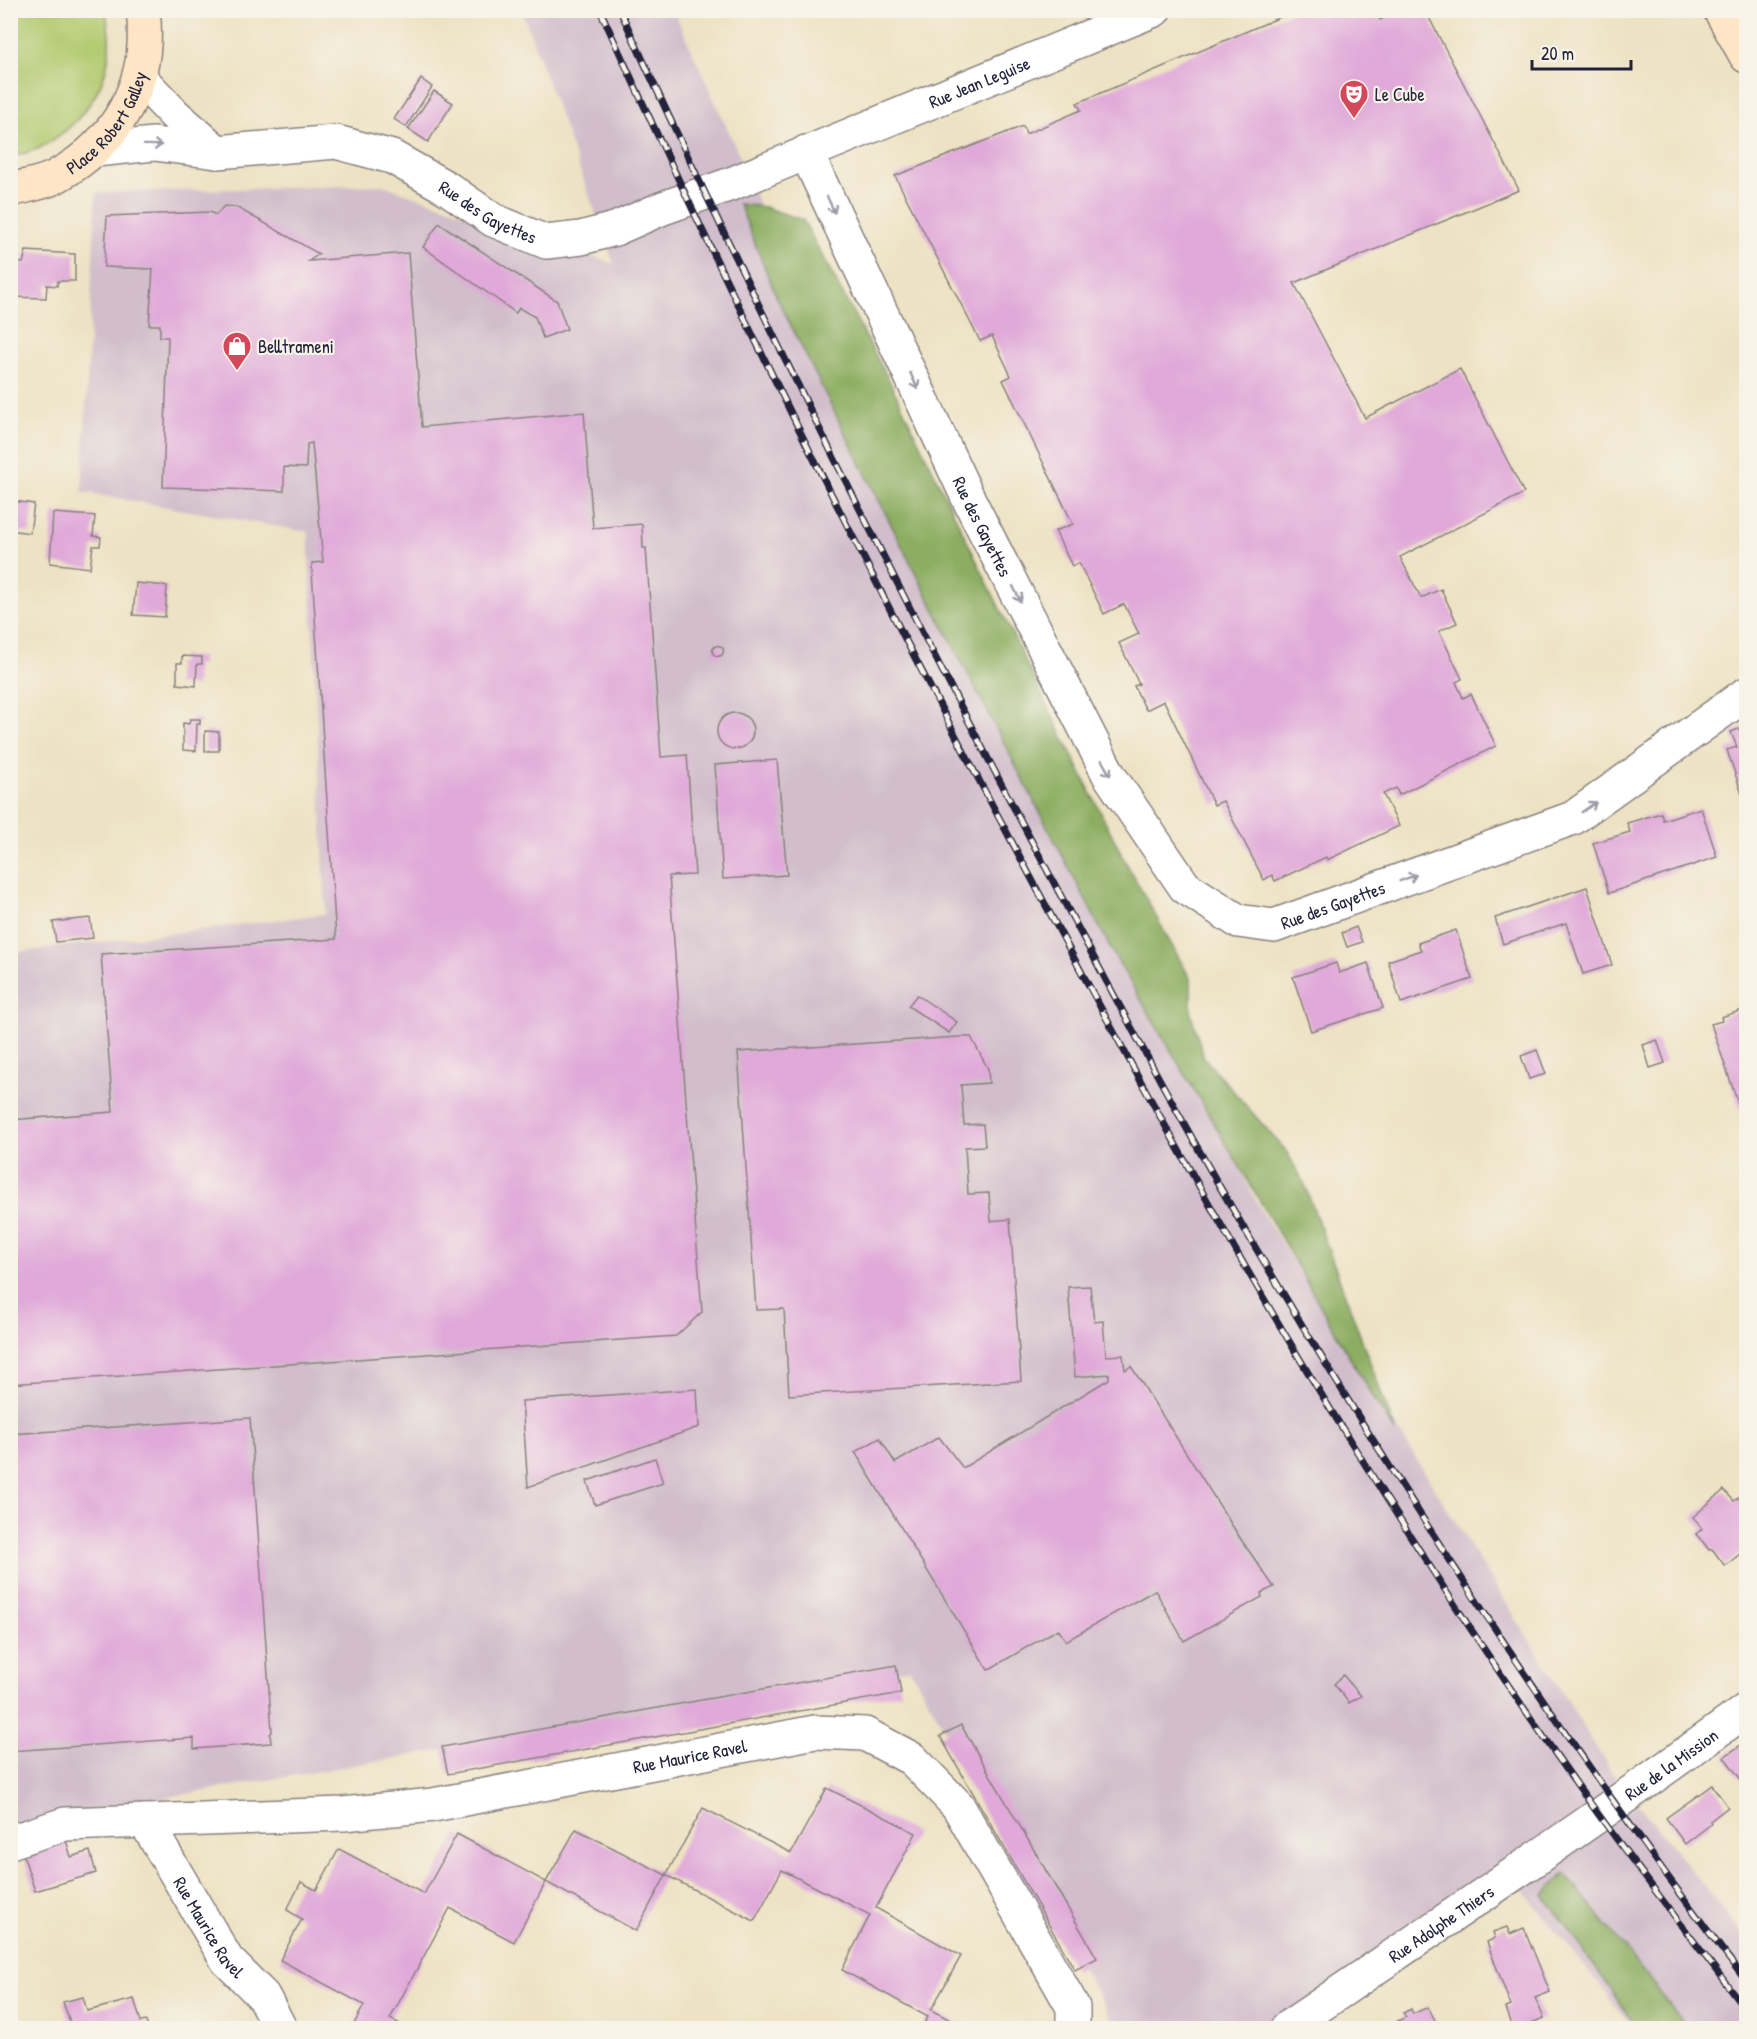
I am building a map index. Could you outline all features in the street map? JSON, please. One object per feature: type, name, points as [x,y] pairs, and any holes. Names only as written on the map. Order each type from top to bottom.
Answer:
[{"type":"street","name":"Rue Jean Leguise","points":[[806,152],[1154,10]]},
{"type":"street","points":[[1720,10],[1746,56]]},
{"type":"street","name":"Place Robert Galley","points":[[10,190],[53,178],[95,150],[122,117],[140,78],[145,45],[143,11]]},
{"type":"street","points":[[140,78],[174,114],[217,152]]},
{"type":"street","name":"Rue des Gayettes","points":[[95,150],[154,144],[217,152],[336,142],[392,157],[447,188],[493,220],[546,242],[581,238],[615,229],[806,152],[970,502],[1110,775],[1185,887],[1238,921],[1274,926],[1573,818],[1746,694]]},
{"type":"street","name":"Rue de la Mission","points":[[1596,1818],[1746,1710]]},
{"type":"street","name":"Rue Maurice Ravel","points":[[10,1842],[65,1824],[343,1814],[433,1805],[815,1732],[865,1734],[912,1759],[958,1806],[1073,2007],[1073,2028]]},
{"type":"street","name":"Rue Adolphe Thiers","points":[[1287,2028],[1596,1818]]},
{"type":"street","name":"Rue Maurice Ravel","points":[[145,1821],[227,1960],[263,1996],[280,2028]]},
{"type":"shaded area","points":[[522,11],[674,11],[746,170],[770,234],[1259,1207],[1611,1771],[1746,1938],[1746,2028],[1634,2028],[1511,1875],[1267,2028],[1117,2028],[910,1669],[76,1813],[11,1834],[10,953],[326,914],[308,532],[82,492],[96,193],[382,185],[614,264]]},
{"type":"green space","points":[[11,10],[106,11],[109,55],[99,88],[80,116],[68,128],[41,147],[11,157]]},
{"type":"green space","points":[[739,204],[764,207],[803,220],[890,382],[1123,857],[1191,980],[1191,1014],[1204,1058],[1286,1151],[1304,1183],[1396,1433],[1113,953],[913,568],[777,298]]},
{"type":"green space","points":[[1565,1873],[1688,2028],[1638,2028],[1544,1895]]},
{"type":"building","points":[[1297,10],[1375,10],[1380,20],[1400,10],[1425,10],[1519,190],[1294,283],[1365,418],[1460,369],[1524,493],[1400,557],[1421,598],[1441,589],[1457,623],[1439,631],[1462,679],[1456,682],[1463,698],[1471,694],[1496,746],[1399,795],[1396,788],[1383,794],[1399,826],[1327,860],[1326,857],[1275,881],[1272,875],[1264,880],[1223,801],[1214,805],[1164,701],[1146,710],[1134,686],[1139,684],[1119,643],[1139,634],[1124,604],[1104,614],[1079,563],[1072,566],[1055,531],[1073,524],[1003,380],[1011,376],[992,336],[980,341],[895,176],[1023,126],[1026,134],[1081,110],[1077,103]]},
{"type":"building","points":[[421,79],[432,87],[406,127],[394,119]]},
{"type":"building","points":[[434,91],[453,103],[428,142],[408,129]]},
{"type":"building","points":[[224,206],[236,207],[319,254],[309,261],[408,253],[422,427],[584,412],[593,528],[642,524],[643,548],[646,548],[661,757],[687,755],[695,875],[669,876],[702,1312],[676,1336],[10,1384],[10,1120],[113,1112],[101,954],[336,939],[312,571],[312,563],[323,562],[312,443],[307,444],[306,468],[284,467],[284,491],[163,487],[168,337],[160,337],[160,325],[149,325],[153,269],[104,267],[107,216],[210,212],[216,215]]},
{"type":"building","points":[[439,223],[557,301],[567,329],[543,338],[535,317],[519,308],[516,313],[423,247]]},
{"type":"building","points":[[26,251],[75,254],[75,281],[58,281],[57,286],[47,285],[46,298],[10,297],[10,262],[23,263]]},
{"type":"building","points":[[13,501],[34,504],[30,533],[10,530]]},
{"type":"building","points":[[53,513],[95,516],[93,536],[101,537],[100,546],[93,546],[90,568],[50,563]]},
{"type":"building","points":[[136,583],[167,586],[165,617],[133,615]]},
{"type":"building","points":[[718,645],[724,651],[718,657],[712,651]]},
{"type":"building","points":[[182,656],[202,657],[202,664],[197,664],[196,686],[177,684],[177,663],[182,663]]},
{"type":"building","points":[[735,713],[748,718],[753,731],[748,744],[735,749],[722,744],[717,731],[722,718]]},
{"type":"building","points":[[190,719],[200,719],[200,724],[197,724],[196,751],[183,750],[183,723],[189,724]]},
{"type":"building","points":[[1746,726],[1746,806],[1727,750],[1737,747],[1731,732]]},
{"type":"building","points":[[205,731],[219,732],[219,751],[205,751]]},
{"type":"building","points":[[777,760],[787,875],[723,879],[715,765]]},
{"type":"building","points":[[1701,808],[1717,857],[1609,893],[1593,843],[1630,832],[1627,823],[1661,813],[1663,820]]},
{"type":"building","points":[[1587,887],[1612,965],[1583,974],[1566,923],[1503,944],[1495,918]]},
{"type":"building","points":[[90,918],[93,938],[56,942],[53,922]]},
{"type":"building","points":[[1356,927],[1362,942],[1347,947],[1342,933]]},
{"type":"building","points":[[1456,930],[1472,979],[1401,1003],[1388,961],[1421,950],[1418,943]]},
{"type":"building","points":[[1336,963],[1339,973],[1368,963],[1383,1008],[1311,1031],[1293,977]]},
{"type":"building","points":[[917,995],[957,1022],[949,1033],[908,1006]]},
{"type":"building","points":[[1746,1009],[1746,1127],[1711,1024],[1722,1021],[1721,1017]]},
{"type":"building","points":[[971,1037],[988,1069],[989,1083],[961,1085],[964,1125],[983,1124],[985,1146],[965,1147],[968,1194],[989,1193],[991,1221],[1010,1219],[1021,1381],[789,1395],[784,1309],[756,1310],[738,1052]]},
{"type":"building","points":[[1657,1040],[1665,1063],[1650,1068],[1643,1045]]},
{"type":"building","points":[[1537,1050],[1546,1074],[1529,1079],[1521,1056]]},
{"type":"building","points":[[1090,1286],[1094,1322],[1103,1321],[1106,1356],[1123,1355],[1125,1370],[1131,1366],[1242,1541],[1274,1587],[1261,1593],[1262,1597],[1184,1641],[1155,1590],[1066,1641],[1058,1629],[988,1670],[855,1452],[880,1438],[895,1463],[939,1437],[963,1468],[1109,1379],[1109,1374],[1075,1377],[1068,1287]]},
{"type":"building","points":[[697,1389],[699,1427],[528,1487],[522,1401]]},
{"type":"building","points":[[250,1418],[271,1743],[194,1749],[194,1738],[10,1751],[10,1434]]},
{"type":"building","points":[[655,1458],[663,1483],[595,1505],[587,1481]]},
{"type":"building","points":[[1724,1490],[1734,1501],[1741,1496],[1746,1503],[1746,1542],[1743,1545],[1746,1549],[1725,1566],[1697,1534],[1702,1529],[1693,1517]]},
{"type":"building","points":[[896,1665],[901,1693],[448,1774],[442,1747]]},
{"type":"building","points":[[1343,1675],[1361,1696],[1349,1703],[1334,1684]]},
{"type":"building","points":[[961,1725],[1097,1958],[1075,1970],[940,1736]]},
{"type":"building","points":[[1745,1742],[1746,1784],[1745,1785],[1724,1757]]},
{"type":"building","points":[[1712,1785],[1728,1807],[1685,1844],[1666,1818]]},
{"type":"building","points":[[827,1788],[916,1833],[876,1908],[961,1956],[931,2010],[966,2028],[921,2028],[928,2017],[842,1970],[870,1915],[782,1870],[754,1921],[666,1875],[703,1808],[791,1853]]},
{"type":"building","points":[[576,1829],[666,1875],[636,1931],[546,1882]]},
{"type":"building","points":[[457,1834],[546,1882],[514,1942],[450,1908],[390,2019],[408,2028],[352,2028],[364,2005],[280,1960],[302,1919],[287,1910],[301,1882],[316,1890],[339,1849],[424,1894]]},
{"type":"building","points":[[66,1840],[71,1857],[90,1851],[96,1873],[35,1891],[23,1854]]},
{"type":"building","points":[[1507,1927],[1510,1934],[1524,1928],[1550,1992],[1535,1998],[1544,2018],[1518,2028],[1513,2028],[1506,2008],[1511,2006],[1487,1942],[1495,1938],[1493,1932]]},
{"type":"building","points":[[83,1997],[87,2011],[134,1999],[141,2022],[146,2021],[148,2028],[72,2028],[63,2002]]},
{"type":"building","points":[[1428,2007],[1439,2028],[1386,2027],[1406,2017],[1403,2013],[1411,2009],[1413,2014]]},
{"type":"railway","points":[[600,10],[698,221],[851,534],[1096,998],[1224,1231],[1314,1383],[1499,1672],[1605,1824],[1746,2010]]},
{"type":"railway","points":[[620,10],[768,324],[871,532],[1031,840],[1222,1191],[1367,1431],[1488,1618],[1614,1802],[1746,1981]]},
{"type":"place","name":"Le Cube","points":[[1354,120]]},
{"type":"place","name":"Belltrameni","points":[[237,372]]}]
